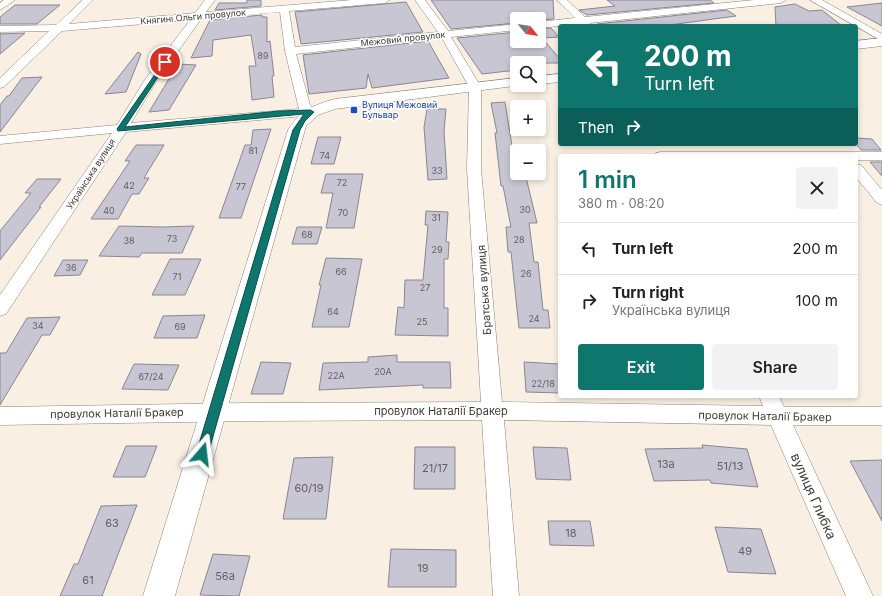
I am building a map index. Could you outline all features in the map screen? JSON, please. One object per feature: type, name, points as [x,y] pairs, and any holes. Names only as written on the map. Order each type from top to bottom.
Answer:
[{"type":"street","points":[[0,7],[10,0]]},
{"type":"street","points":[[0,84],[88,0]]},
{"type":"street","name":"Українська вулиця","points":[[0,309],[107,152],[148,84],[210,0]]},
{"type":"street","name":"Княгині Ольги провулок","points":[[0,29],[57,28],[284,9],[312,3],[385,0]]},
{"type":"street","points":[[420,0],[444,35],[475,87]]},
{"type":"street","points":[[562,0],[584,23]]},
{"type":"street","points":[[546,24],[584,23],[781,0]]},
{"type":"street","points":[[815,0],[857,24]]},
{"type":"street","points":[[284,9],[290,51],[304,107],[310,112]]},
{"type":"street","points":[[858,24],[882,38]]},
{"type":"street","name":"Межовий провулок","points":[[290,51],[510,28]]},
{"type":"street","points":[[858,45],[882,42]]},
{"type":"street","points":[[546,79],[558,78]]},
{"type":"street","points":[[159,596],[215,411],[296,130],[302,120],[310,112],[321,107],[335,104],[510,83]]},
{"type":"street","name":"Братська вулиця","points":[[475,87],[474,169],[506,596]]},
{"type":"street","points":[[0,140],[279,113],[310,112]]},
{"type":"street","points":[[838,146],[844,154]]},
{"type":"street","points":[[858,156],[882,156]]},
{"type":"street","points":[[858,170],[882,200]]},
{"type":"street","name":"провулок Наталії Бракер","points":[[0,416],[215,411],[493,411],[774,406],[882,416]]},
{"type":"street","name":"вулиця Глибка","points":[[774,406],[860,596]]},
{"type":"building","points":[[247,0],[261,0],[261,6],[215,10],[219,3],[247,3]]},
{"type":"building","points":[[431,0],[553,0],[554,19],[546,20],[546,12],[510,12],[510,24],[451,29]]},
{"type":"building","points":[[607,0],[710,0],[714,3],[587,15],[579,10],[615,6]]},
{"type":"building","points":[[406,2],[423,32],[301,44],[295,12]]},
{"type":"building","points":[[882,3],[882,26],[847,7]]},
{"type":"building","points":[[795,4],[809,11],[822,10],[840,24],[776,24],[775,7]]},
{"type":"building","points":[[15,5],[60,5],[37,24],[0,24],[0,17]]},
{"type":"building","points":[[727,10],[736,16],[677,24],[597,24]]},
{"type":"building","points":[[262,15],[262,17],[267,17],[267,42],[270,41],[274,76],[272,76],[274,97],[252,100],[249,66],[256,66],[251,35],[213,40],[212,56],[191,58],[210,20]]},
{"type":"building","points":[[546,28],[551,28],[558,37],[546,38]]},
{"type":"building","points":[[25,33],[0,54],[0,34]]},
{"type":"building","points":[[510,33],[510,48],[546,48],[546,43],[558,57],[558,63],[546,63],[546,56],[510,56],[510,71],[482,74],[457,38]]},
{"type":"building","points":[[428,41],[449,78],[372,88],[368,74],[366,88],[309,94],[303,55]]},
{"type":"building","points":[[138,52],[141,54],[126,92],[105,94]]},
{"type":"building","points":[[178,64],[196,65],[169,110],[149,112]]},
{"type":"building","points":[[42,77],[0,132],[0,105],[7,96],[9,96],[22,78]]},
{"type":"building","points":[[505,102],[512,144],[510,144],[510,180],[527,180],[537,223],[529,223],[534,262],[538,262],[543,310],[548,310],[550,328],[519,328],[511,252],[508,252],[506,227],[511,227],[503,186],[501,186],[495,133],[497,133],[491,103]]},
{"type":"building","points":[[427,109],[446,109],[444,131],[447,179],[428,180],[424,127]]},
{"type":"building","points":[[271,129],[241,218],[219,218],[245,145],[251,145],[253,130]]},
{"type":"building","points":[[318,137],[341,137],[334,164],[311,164]]},
{"type":"building","points":[[858,138],[872,139],[881,150],[861,150],[858,146]]},
{"type":"building","points":[[136,145],[164,145],[144,178],[149,178],[139,194],[132,194],[118,219],[91,219],[130,161],[125,161]]},
{"type":"building","points":[[870,162],[882,162],[882,176]]},
{"type":"building","points":[[326,174],[363,174],[354,228],[326,228],[333,193],[321,193]]},
{"type":"building","points":[[37,179],[61,179],[0,260],[0,231],[31,193],[25,193]]},
{"type":"building","points":[[426,211],[448,212],[446,242],[449,242],[448,259],[444,259],[444,308],[448,308],[448,336],[395,335],[398,307],[404,308],[405,280],[423,280],[428,225],[425,225]]},
{"type":"building","points":[[119,226],[194,226],[182,253],[142,253],[139,257],[99,256]]},
{"type":"building","points":[[297,227],[322,227],[317,244],[292,244]]},
{"type":"building","points":[[326,258],[362,259],[349,327],[312,327],[321,285],[319,285]]},
{"type":"building","points":[[170,259],[201,259],[185,295],[152,295]]},
{"type":"building","points":[[63,260],[88,260],[80,275],[54,276]]},
{"type":"building","points":[[205,315],[197,338],[154,338],[163,316]]},
{"type":"building","points":[[60,317],[50,335],[42,335],[0,405],[0,353],[6,353],[27,318]]},
{"type":"building","points":[[397,355],[397,362],[450,362],[451,388],[423,388],[423,385],[319,390],[323,363],[368,362],[368,357]]},
{"type":"building","points":[[261,362],[291,363],[283,394],[251,394]]},
{"type":"building","points":[[524,362],[558,364],[558,393],[526,392]]},
{"type":"building","points":[[134,364],[179,365],[168,390],[122,389]]},
{"type":"building","points":[[702,445],[747,449],[758,487],[711,483],[710,480],[654,481],[645,449],[703,448]]},
{"type":"building","points":[[126,446],[157,446],[145,477],[113,477]]},
{"type":"building","points":[[415,447],[455,447],[455,489],[414,489]]},
{"type":"building","points":[[533,447],[567,448],[571,480],[536,479]]},
{"type":"building","points":[[333,457],[326,519],[283,519],[294,458]]},
{"type":"building","points":[[882,460],[882,521],[850,461]]},
{"type":"building","points":[[137,505],[102,596],[60,596],[74,564],[78,564],[101,506]]},
{"type":"building","points":[[548,521],[590,521],[594,546],[550,545]]},
{"type":"building","points":[[715,527],[761,529],[776,574],[728,572]]},
{"type":"building","points":[[391,549],[456,550],[456,587],[388,587]]},
{"type":"building","points":[[213,554],[250,556],[239,596],[200,595]]},
{"type":"place","name":"Вулиця Межовий Бульвар","points":[[354,110]]},
{"type":"route","points":[[165,62],[148,84],[120,129],[279,113],[310,112],[302,120],[296,130],[202,454]]}]
